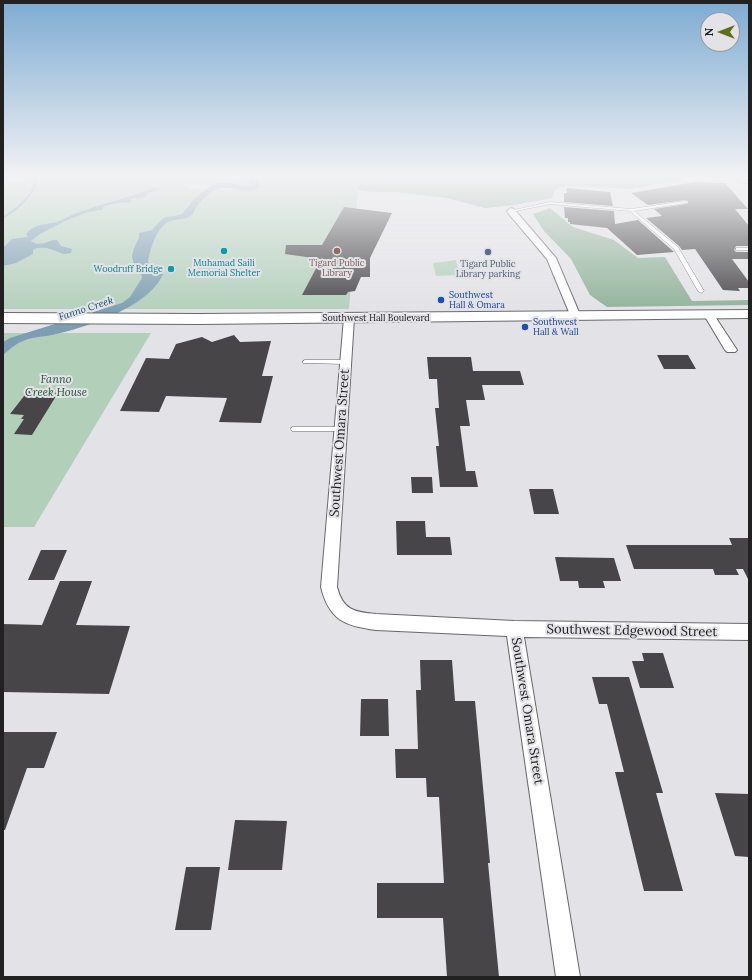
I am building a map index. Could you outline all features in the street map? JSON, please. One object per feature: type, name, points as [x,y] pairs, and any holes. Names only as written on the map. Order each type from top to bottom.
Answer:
[{"type":"main road","name":"Southwest Hall Boulevard","points":[[3,318],[349,318],[749,314]]},
{"type":"street","points":[[520,223],[551,258],[576,316]]},
{"type":"street","points":[[708,314],[731,350]]},
{"type":"street","name":"Southwest Omara Street","points":[[349,318],[329,586],[331,599],[336,607],[351,617],[362,621],[514,629],[568,977]]},
{"type":"street","name":"Southwest Edgewood Street","points":[[514,629],[749,632]]},
{"type":"lane","points":[[646,223],[676,248],[701,291]]},
{"type":"lane","points":[[738,249],[749,249]]},
{"type":"lane","points":[[305,362],[346,362]]},
{"type":"lane","points":[[294,429],[341,429]]},
{"type":"green space","points":[[3,223],[356,223],[349,309],[3,309]]},
{"type":"green space","points":[[539,223],[568,223],[573,227],[614,240],[638,258],[665,257],[692,301],[749,300],[749,305],[607,307],[590,295],[571,259],[544,231]]},
{"type":"green space","points":[[456,260],[460,275],[436,276],[433,263]]},
{"type":"green space","name":"Fanno Creek House","points":[[3,333],[151,333],[34,527],[3,527]]},
{"type":"water","points":[[62,223],[40,234],[31,241],[40,244],[57,240],[61,246],[72,249],[71,253],[65,254],[40,247],[33,250],[33,254],[16,263],[3,266],[3,248],[12,239],[28,237],[26,234],[29,230],[41,225]]},
{"type":"water","points":[[159,223],[167,223],[157,234],[148,260],[148,266],[154,270],[164,271],[158,283],[147,294],[134,304],[102,320],[69,331],[27,339],[15,345],[3,355],[3,342],[10,338],[122,303],[130,297],[142,278],[141,272],[134,265],[132,256],[134,248],[139,238],[139,233],[152,230]]},
{"type":"building","name":"Tigard Public Library","points":[[335,223],[387,223],[370,258],[370,277],[361,277],[355,291],[348,292],[346,295],[302,295],[321,259],[285,254],[286,245],[322,245]]},
{"type":"building","points":[[570,223],[615,223],[615,224],[641,223],[674,252],[637,255],[607,228],[570,224]]},
{"type":"building","points":[[652,223],[746,223],[749,226],[749,246],[736,246],[734,250],[736,252],[749,252],[749,259],[732,259],[749,282],[749,288],[738,288],[740,291],[723,290],[695,249],[682,250]]},
{"type":"building","points":[[234,335],[240,342],[271,341],[262,376],[273,376],[261,423],[219,422],[227,398],[166,396],[159,412],[120,411],[146,358],[169,359],[176,344],[202,337],[212,342]]},
{"type":"building","points":[[657,355],[688,355],[696,369],[664,369]]},
{"type":"building","points":[[427,357],[471,357],[473,371],[520,371],[524,385],[482,385],[485,400],[466,400],[470,426],[460,426],[466,471],[475,471],[478,487],[440,487],[436,446],[439,446],[435,408],[439,408],[437,379],[429,379]]},
{"type":"building","name":"Fanno Creek House","points":[[28,391],[58,393],[32,435],[14,434],[24,419],[21,419],[24,415],[10,414]]},
{"type":"building","points":[[411,477],[432,477],[433,493],[412,493]]},
{"type":"building","points":[[529,489],[553,489],[559,514],[534,514]]},
{"type":"building","points":[[396,521],[425,521],[426,537],[450,537],[452,555],[397,555]]},
{"type":"building","points":[[729,538],[749,538],[749,581],[743,569],[736,569],[739,575],[715,575],[713,569],[634,569],[626,545],[732,545]]},
{"type":"building","points":[[41,550],[67,550],[54,580],[28,580]]},
{"type":"building","points":[[555,557],[614,558],[621,581],[603,581],[605,588],[579,588],[578,581],[560,581]]},
{"type":"building","points":[[60,581],[92,581],[76,625],[130,626],[109,694],[3,692],[3,624],[42,625]]},
{"type":"building","points":[[642,653],[663,653],[674,688],[640,688],[632,661],[644,661]]},
{"type":"building","points":[[420,660],[452,660],[455,701],[475,701],[499,977],[447,977],[443,918],[377,918],[377,883],[444,883],[439,797],[427,797],[426,778],[396,778],[395,749],[418,749],[416,690],[421,690]]},
{"type":"building","points":[[592,677],[629,677],[663,793],[656,793],[683,891],[644,891],[615,772],[624,772],[607,704],[599,704]]},
{"type":"building","points":[[361,699],[388,699],[389,736],[360,736]]},
{"type":"building","points":[[3,732],[57,732],[44,768],[27,768],[5,830],[3,830]]},
{"type":"building","points":[[715,793],[749,794],[749,857],[735,856]]},
{"type":"building","points":[[235,820],[287,821],[282,870],[228,870]]},
{"type":"building","points":[[186,867],[220,867],[211,930],[175,930]]},
{"type":"place","name":"Muhamad Saili Memorial Shelter","points":[[224,251]]},
{"type":"place","name":"Tigard Public Library","points":[[337,251]]},
{"type":"place","name":"Tigard Public Library parking","points":[[488,252]]},
{"type":"place","name":"Woodruff Bridge","points":[[171,269]]},
{"type":"place","name":"Southwest Hall & Omara","points":[[441,300]]},
{"type":"place","name":"Southwest Hall & Wall","points":[[525,327]]},
{"type":"water label","name":"Fanno Creek","points":[[86,309]]}]
